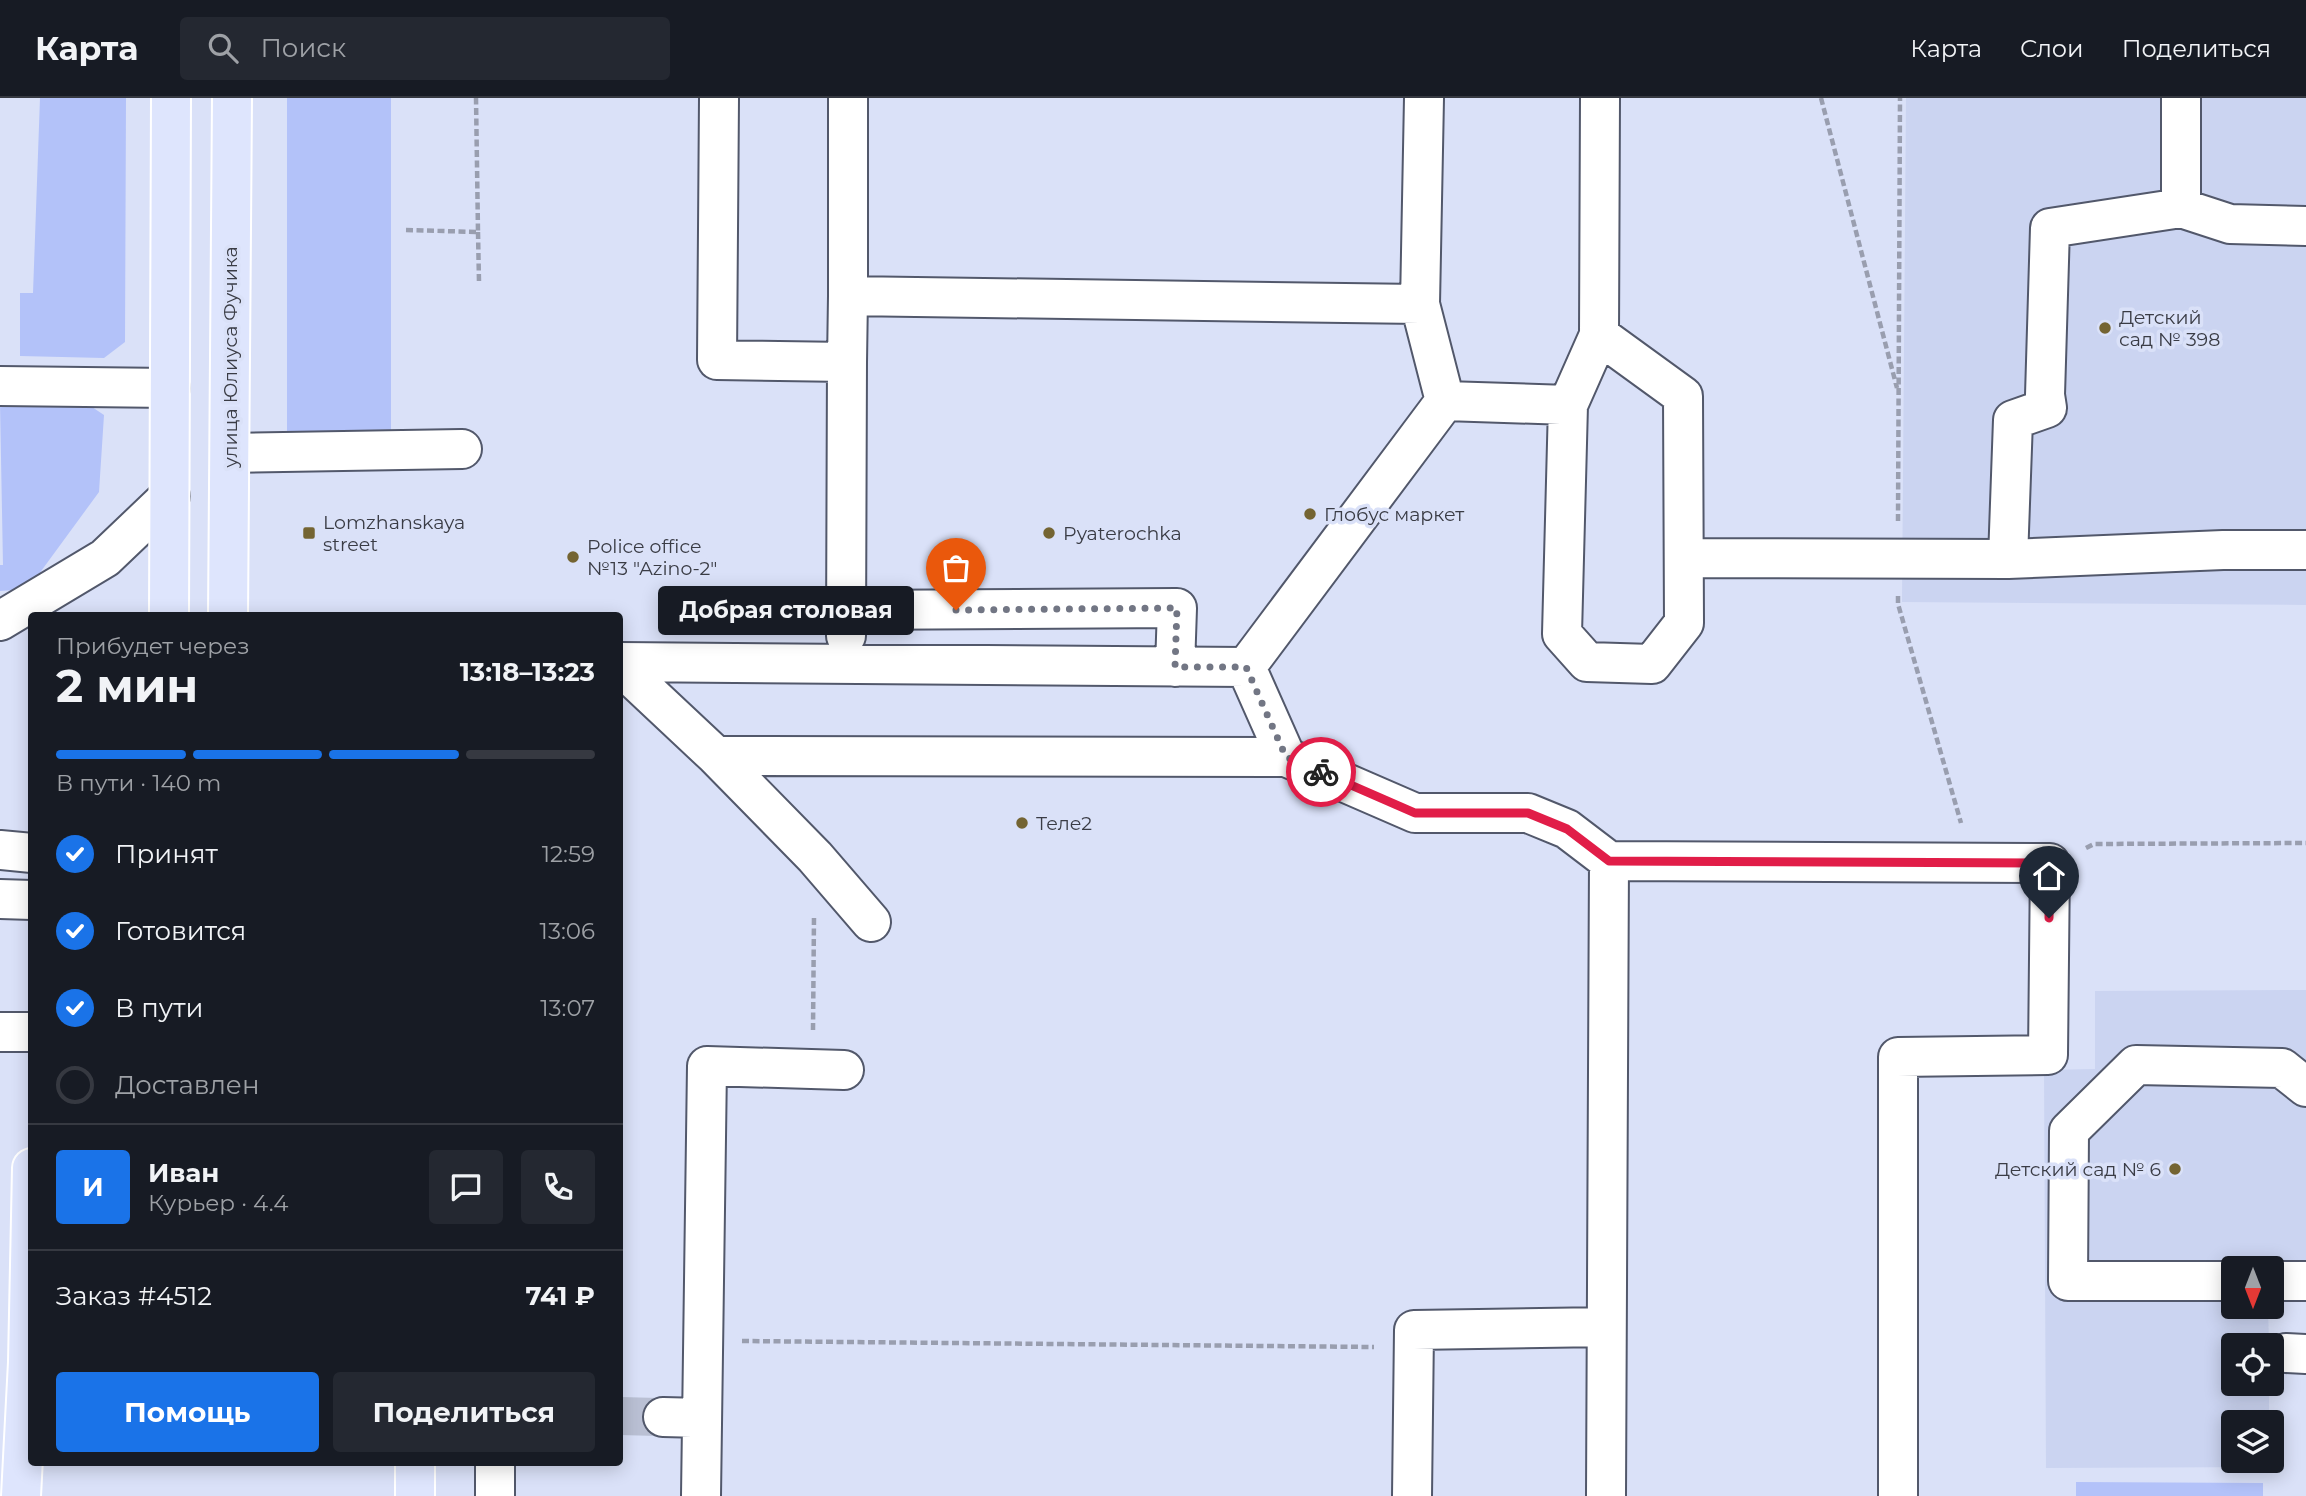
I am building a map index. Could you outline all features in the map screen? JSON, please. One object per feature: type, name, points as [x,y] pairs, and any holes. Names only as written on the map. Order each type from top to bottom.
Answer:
[{"type":"main road","points":[[169,612],[171,98]]},
{"type":"main road","name":"улица Юлиуса Фучика","points":[[228,612],[232,98]]},
{"type":"main road","points":[[21,1496],[28,1362]]},
{"type":"main road","points":[[415,1466],[415,1496]]},
{"type":"street","points":[[719,98],[717,360],[847,362]]},
{"type":"street","points":[[845,663],[848,98]]},
{"type":"street","points":[[1424,98],[1420,304],[1444,401]]},
{"type":"street","points":[[1599,335],[1683,396],[1684,623],[1652,663],[1587,662],[1562,634],[1568,405],[1599,335],[1600,98]]},
{"type":"street","points":[[2181,98],[2181,208]]},
{"type":"street","points":[[2008,559],[2013,420],[2047,408],[2045,395],[2050,228],[2181,208],[2230,224],[2306,226]]},
{"type":"street","points":[[848,296],[1420,304]]},
{"type":"street","points":[[0,386],[170,388]]},
{"type":"street","points":[[1444,401],[1568,405]]},
{"type":"street","points":[[1246,667],[1444,401]]},
{"type":"street","points":[[230,453],[462,449]]},
{"type":"street","points":[[0,621],[105,558],[170,496]]},
{"type":"street","points":[[1684,558],[2008,559],[2223,550],[2306,550]]},
{"type":"street","points":[[846,610],[1177,608],[1175,667]]},
{"type":"street","points":[[623,664],[1246,667]]},
{"type":"street","points":[[623,667],[716,756],[815,858],[872,922]]},
{"type":"street","points":[[1246,667],[1286,757]]},
{"type":"street","points":[[716,756],[1286,757],[1415,813],[1528,813],[1567,829],[1609,861],[2050,863],[2048,1055],[1898,1056],[1898,1496]]},
{"type":"street","points":[[0,850],[28,853]]},
{"type":"street","points":[[1606,1496],[1609,861]]},
{"type":"street","points":[[0,899],[28,900]]},
{"type":"street","points":[[0,1032],[28,1032]]},
{"type":"street","points":[[2221,1281],[2068,1281],[2069,1131],[2136,1065],[2283,1068],[2306,1087]]},
{"type":"street","points":[[701,1496],[707,1066],[829,1069]]},
{"type":"street","points":[[2284,1281],[2306,1280]]},
{"type":"street","points":[[1412,1496],[1414,1330],[1606,1327]]},
{"type":"street","points":[[663,1417],[702,1418]]},
{"type":"street","points":[[495,1466],[495,1496]]},
{"type":"path","points":[[476,98],[479,282]]},
{"type":"path","points":[[1821,98],[1898,395]]},
{"type":"path","points":[[1900,98],[1898,604],[1972,863]]},
{"type":"path","points":[[405,230],[478,232]]},
{"type":"path","points":[[2050,863],[2094,844],[2306,844]]},
{"type":"path","points":[[815,858],[829,1069]]},
{"type":"path","points":[[703,1340],[1413,1348]]},
{"type":"shaded area","points":[[40,98],[126,98],[125,342],[104,358],[20,356],[20,293],[33,293]]},
{"type":"shaded area","points":[[287,98],[391,98],[391,446],[287,446]]},
{"type":"shaded area","name":"Детский сад № 398","points":[[1906,98],[2306,98],[2306,605],[1902,602]]},
{"type":"shaded area","points":[[0,403],[86,403],[104,415],[99,492],[28,589],[0,591],[0,565],[3,565]]},
{"type":"shaded area","name":"Детский сад № 6","points":[[2306,990],[2306,1293],[2284,1277],[2284,1256],[2221,1256],[2221,1320],[2268,1320],[2269,1333],[2221,1333],[2221,1396],[2269,1396],[2269,1410],[2221,1410],[2221,1467],[2046,1468],[2044,1070],[2095,1069],[2095,991]]},
{"type":"shaded area","points":[[2076,1482],[2263,1483],[2263,1496],[2076,1496]]},
{"type":"tunnel","points":[[623,1416],[663,1417]]},
{"type":"way so far","points":[[956,610],[1177,608],[1175,667],[1246,667],[1286,757],[1321,772]]},
{"type":"place","name":"Детский сад № 398","points":[[2105,328]]},
{"type":"place","name":"Глобус маркет","points":[[1310,514]]},
{"type":"place","name":"Lomzhanskaya street","points":[[309,533]]},
{"type":"place","name":"Pyaterochka","points":[[1049,533]]},
{"type":"place","name":"Police office №13 \"Azino-2\"","points":[[573,557]]},
{"type":"place","name":"Добрая столовая","points":[[956,610]]},
{"type":"place","name":"Теле2","points":[[1022,823]]},
{"type":"place","name":"Детский сад № 6","points":[[2175,1169]]},
{"type":"route","points":[[1321,772],[1415,813],[1528,813],[1567,829],[1609,861],[2050,863],[2049,918]]}]
